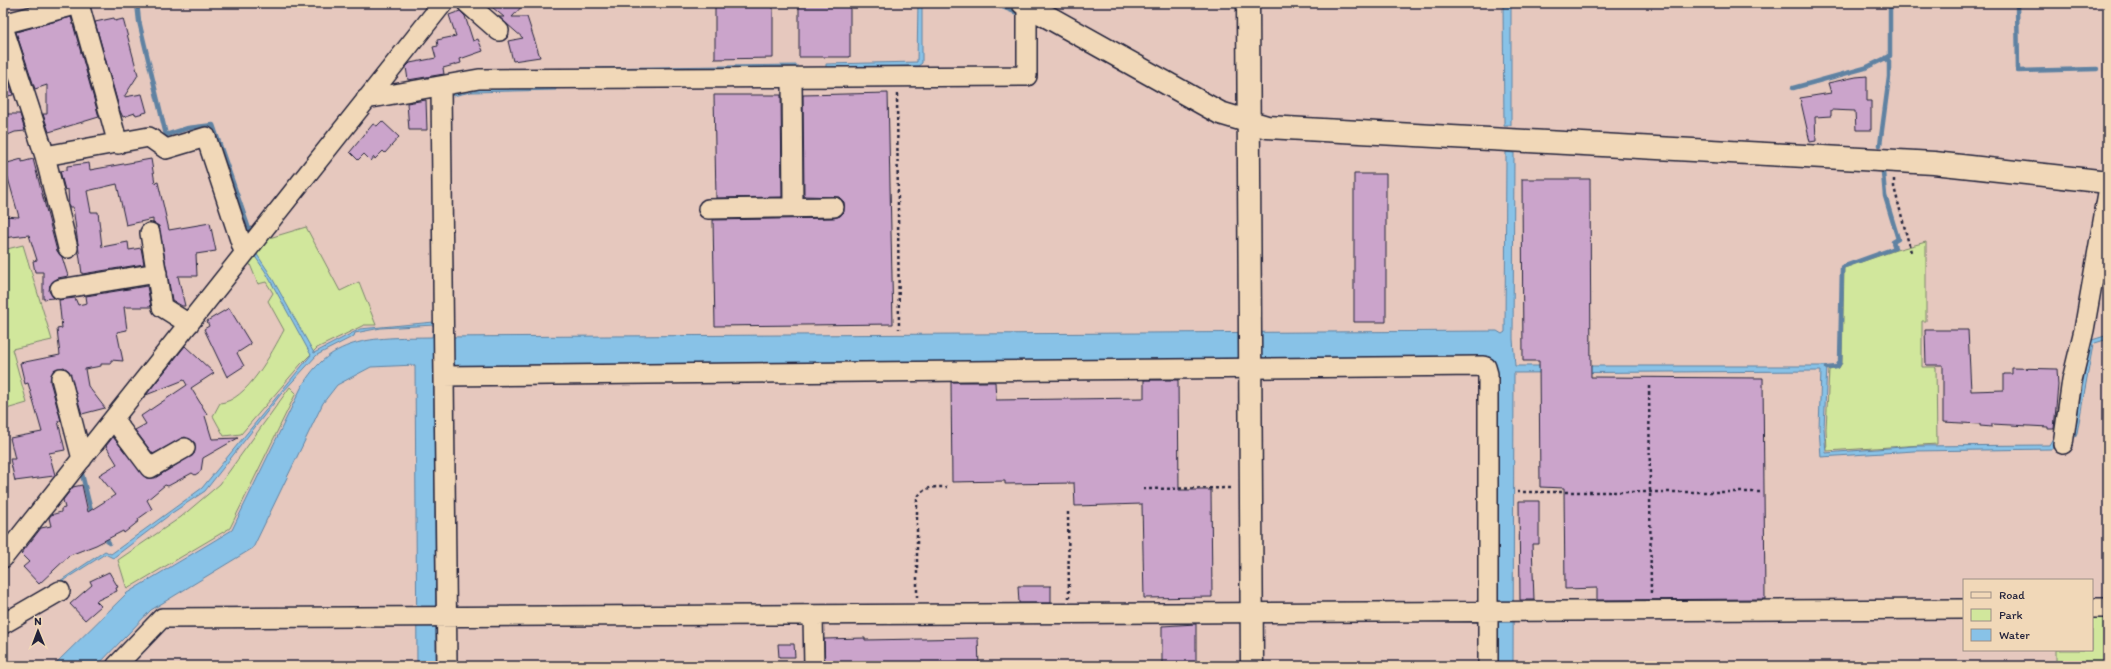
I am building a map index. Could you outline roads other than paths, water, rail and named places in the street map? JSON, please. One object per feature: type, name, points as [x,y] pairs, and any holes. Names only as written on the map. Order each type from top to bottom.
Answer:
[{"type":"street","points":[[3,558],[114,420],[244,252],[443,3]]},
{"type":"street","points":[[467,3],[499,31]]},
{"type":"street","points":[[1248,3],[1252,666]]},
{"type":"street","points":[[3,24],[79,4],[118,144]]},
{"type":"street","points":[[366,100],[479,79],[1027,76],[1025,4]]},
{"type":"street","points":[[1025,4],[1220,113],[1249,122],[1285,129],[1934,163],[2108,182]]},
{"type":"street","points":[[3,27],[45,156],[68,248]]},
{"type":"street","points":[[792,78],[792,208]]},
{"type":"street","points":[[441,86],[446,666]]},
{"type":"street","points":[[45,156],[149,138],[166,149],[206,137],[244,252]]},
{"type":"street","points":[[2063,444],[2072,380],[2084,330],[2108,193]]},
{"type":"street","points":[[708,209],[834,207]]},
{"type":"street","points":[[150,233],[162,307],[189,324]]},
{"type":"street","points":[[60,290],[156,273]]},
{"type":"street","points":[[444,376],[1250,365],[1486,367],[1488,374],[1488,666]]},
{"type":"street","points":[[62,378],[82,459]]},
{"type":"street","points":[[114,420],[150,468],[185,448]]},
{"type":"street","points":[[3,624],[60,592]]},
{"type":"street","points":[[2093,608],[2108,608]]},
{"type":"street","points":[[116,666],[162,618],[813,616],[1069,613],[1963,609]]},
{"type":"street","points":[[813,616],[814,666]]},
{"type":"water","points":[[918,3],[922,3],[922,63],[918,66],[826,68],[826,64],[917,62]]},
{"type":"water","points":[[1503,3],[1511,3],[1511,125],[1504,125]]},
{"type":"water","points":[[797,65],[797,67],[583,70],[581,68]]},
{"type":"water","points":[[555,87],[556,90],[471,92],[453,96],[452,94],[471,89]]},
{"type":"water","points":[[437,96],[435,337],[1497,331],[1502,334],[1505,332],[1506,152],[1514,153],[1513,339],[1515,366],[1827,366],[1824,428],[1826,453],[1914,446],[2049,445],[2053,438],[2071,437],[2075,432],[2089,345],[2092,340],[2108,335],[2108,339],[2093,345],[2077,433],[2074,439],[2057,439],[2052,449],[1914,451],[1821,457],[1819,428],[1821,371],[1514,373],[1513,666],[1497,666],[1495,366],[1270,360],[434,366],[436,666],[417,666],[415,365],[371,367],[337,385],[323,403],[253,548],[151,610],[97,666],[53,666],[127,593],[232,530],[301,388],[313,370],[327,357],[341,348],[375,339],[432,337],[434,325],[381,328],[355,333],[354,336],[317,355],[281,394],[205,491],[172,513],[113,558],[105,554],[4,618],[105,551],[111,554],[202,488],[311,355],[265,271],[254,255],[256,253],[268,271],[314,353],[360,329],[434,322],[432,97]]},
{"type":"waterway","points":[[137,3],[139,21],[166,135],[188,128],[213,125],[249,229]]},
{"type":"waterway","points":[[993,3],[1017,13]]},
{"type":"waterway","points":[[1793,88],[1865,68],[1890,56],[1890,3]]},
{"type":"waterway","points":[[2017,3],[2018,71],[2097,69]]},
{"type":"waterway","points":[[1880,145],[1889,77],[1889,61],[1885,58]]},
{"type":"waterway","points":[[1827,368],[1837,367],[1840,362],[1842,267],[1895,248],[1893,242],[1898,239],[1885,196],[1883,172]]},
{"type":"waterway","points":[[82,474],[92,515]]},
{"type":"waterway","points":[[104,535],[109,543]]}]
